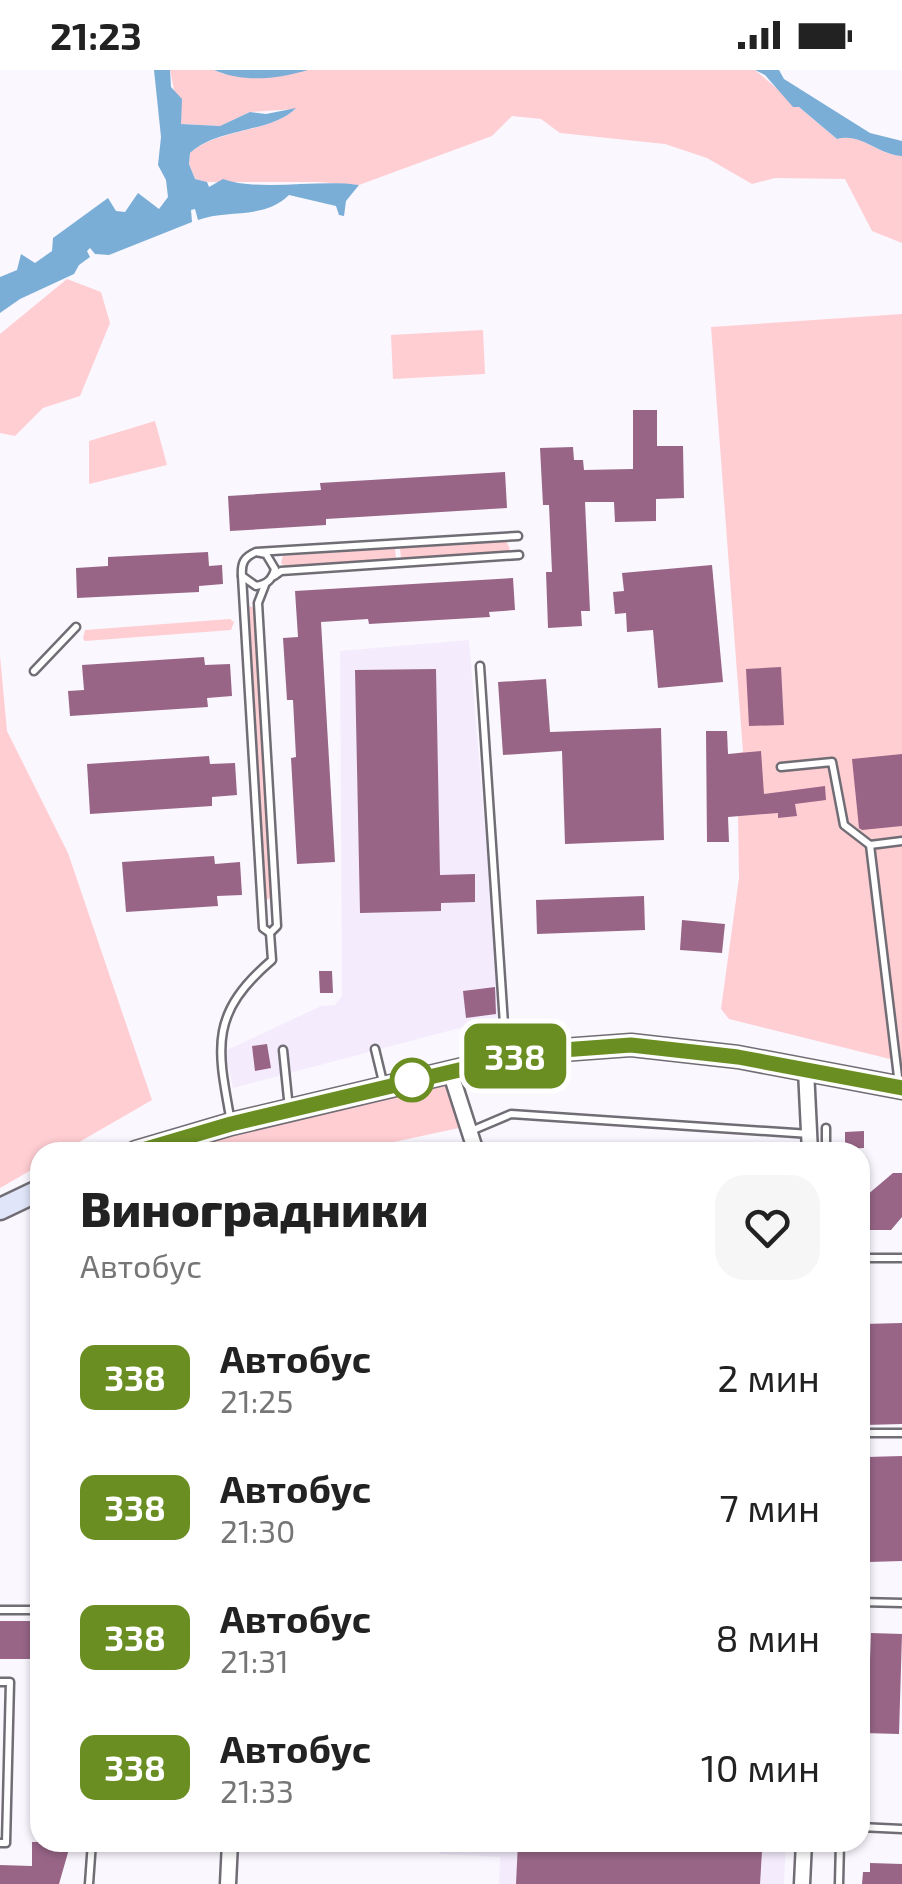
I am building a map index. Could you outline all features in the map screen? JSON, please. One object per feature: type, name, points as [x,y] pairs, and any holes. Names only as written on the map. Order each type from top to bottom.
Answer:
[{"type":"main road","points":[[170,1142],[535,1052],[631,1045],[738,1057],[901,1087]]},
{"type":"main road","points":[[0,1209],[30,1195]]},
{"type":"street","points":[[806,1070],[810,1142]]},
{"type":"street","points":[[450,1071],[473,1142]]},
{"type":"street","points":[[228,1884],[230,1852]]},
{"type":"street","points":[[802,1884],[804,1852]]},
{"type":"lane","points":[[270,933],[262,928],[241,566],[246,556],[256,552],[518,536]]},
{"type":"lane","points":[[256,552],[272,560],[273,577]]},
{"type":"lane","points":[[231,1124],[220,1039],[229,1008],[246,982],[272,960],[270,933],[277,926],[258,603],[265,585],[280,571],[518,555]]},
{"type":"lane","points":[[242,576],[256,586],[265,585]]},
{"type":"lane","points":[[34,672],[76,627]]},
{"type":"lane","points":[[480,666],[506,1058]]},
{"type":"lane","points":[[782,767],[832,762],[844,825],[870,845],[902,842]]},
{"type":"lane","points":[[870,845],[901,1087]]},
{"type":"lane","points":[[374,1049],[384,1087]]},
{"type":"lane","points":[[282,1050],[289,1110]]},
{"type":"lane","points":[[470,1131],[511,1114],[810,1134]]},
{"type":"lane","points":[[826,1128],[826,1142]]},
{"type":"lane","points":[[870,1258],[902,1258]]},
{"type":"lane","points":[[870,1433],[902,1433]]},
{"type":"lane","points":[[870,1602],[902,1603]]},
{"type":"lane","points":[[0,1610],[30,1610]]},
{"type":"lane","points":[[0,1682],[10,1682],[6,1843],[0,1843]]},
{"type":"lane","points":[[870,1827],[902,1829]]},
{"type":"lane","points":[[89,1884],[91,1852]]},
{"type":"lane","points":[[839,1884],[840,1852]]},
{"type":"shaded area","points":[[170,70],[214,70],[224,74],[308,70],[755,70],[837,139],[862,141],[902,156],[902,243],[872,231],[845,179],[775,178],[752,184],[707,158],[665,144],[560,133],[541,119],[512,116],[492,136],[359,185],[207,182],[195,179],[189,164],[190,153],[215,139],[272,122],[295,109],[250,112],[220,126],[181,124]]},
{"type":"shaded area","points":[[67,279],[101,292],[110,323],[80,396],[43,408],[15,436],[0,433],[0,334]]},
{"type":"shaded area","points":[[902,314],[902,1062],[729,1019],[721,1009],[739,878],[737,753],[743,752],[711,327]]},
{"type":"shaded area","points":[[483,330],[485,374],[393,379],[391,335]]},
{"type":"shaded area","points":[[155,421],[167,465],[89,484],[89,441]]},
{"type":"shaded area","points":[[506,541],[510,549],[507,552],[401,558],[400,548]]},
{"type":"shaded area","points":[[395,548],[396,559],[284,566],[281,563],[283,556]]},
{"type":"shaded area","points":[[249,606],[255,608],[273,897],[266,900]]},
{"type":"shaded area","points":[[230,619],[234,622],[231,630],[85,641],[83,638],[85,630]]},
{"type":"shaded area","points":[[469,640],[501,1017],[233,1088],[225,1051],[321,1006],[335,1005],[342,996],[340,651]]},
{"type":"shaded area","points":[[0,656],[7,731],[68,853],[152,1100],[79,1142],[30,1142],[30,1171],[0,1188]]},
{"type":"shaded area","points":[[424,1083],[448,1085],[459,1128],[394,1142],[195,1142]]},
{"type":"shaded area","points":[[786,1852],[784,1884],[499,1884],[500,1857],[440,1854]]},
{"type":"water","points":[[154,70],[170,70],[171,87],[182,99],[181,124],[220,126],[250,112],[266,114],[296,108],[273,122],[215,139],[190,153],[189,164],[195,179],[207,182],[209,187],[223,179],[254,185],[359,185],[346,201],[344,216],[339,215],[336,206],[289,195],[257,211],[198,220],[195,209],[191,210],[192,222],[109,255],[95,254],[90,248],[90,257],[74,274],[20,299],[0,313],[0,277],[17,270],[21,254],[35,263],[52,251],[53,238],[108,198],[116,211],[125,212],[138,193],[159,209],[168,197],[166,180],[158,165],[161,137]]},
{"type":"water","points":[[214,70],[308,70],[261,78],[237,77]]},
{"type":"water","points":[[755,70],[779,70],[784,79],[870,133],[902,141],[902,156],[862,141],[837,139],[799,107],[793,107],[765,75]]},
{"type":"building","points":[[633,410],[657,410],[657,446],[683,446],[684,498],[656,499],[656,521],[615,522],[614,502],[585,502],[590,611],[581,611],[582,626],[548,628],[546,572],[552,572],[549,505],[543,505],[540,448],[573,447],[574,460],[583,460],[584,470],[633,469]]},
{"type":"building","points":[[505,472],[507,508],[326,519],[326,525],[230,531],[228,496],[321,490],[320,483]]},
{"type":"building","points":[[208,552],[209,566],[222,565],[223,584],[199,586],[199,592],[77,598],[76,568],[108,566],[108,557]]},
{"type":"building","points":[[712,565],[723,682],[658,688],[653,630],[627,632],[626,613],[615,614],[613,592],[624,591],[622,573]]},
{"type":"building","points":[[513,578],[515,610],[489,612],[490,617],[369,624],[368,619],[321,622],[335,862],[297,864],[291,758],[296,757],[293,700],[287,700],[283,638],[298,637],[295,591]]},
{"type":"building","points":[[204,657],[205,665],[230,664],[232,696],[207,698],[208,707],[70,716],[68,691],[84,690],[82,665]]},
{"type":"building","points":[[781,667],[784,725],[749,726],[746,669]]},
{"type":"building","points":[[436,669],[440,875],[475,874],[475,902],[441,903],[441,911],[360,913],[355,670]]},
{"type":"building","points":[[546,679],[550,732],[661,728],[664,840],[565,844],[562,751],[503,755],[498,682]]},
{"type":"building","points":[[706,731],[727,731],[728,754],[761,751],[764,794],[825,786],[826,800],[795,804],[797,816],[778,818],[778,813],[728,817],[729,842],[707,842]]},
{"type":"building","points":[[902,754],[902,826],[862,830],[852,759]]},
{"type":"building","points":[[209,756],[210,764],[235,763],[237,795],[212,797],[212,806],[90,814],[87,764]]},
{"type":"building","points":[[214,856],[215,864],[240,862],[242,895],[217,896],[218,906],[126,912],[122,862]]},
{"type":"building","points":[[644,896],[645,930],[537,934],[536,900]]},
{"type":"building","points":[[682,920],[725,924],[722,953],[680,950]]},
{"type":"building","points":[[319,971],[332,971],[333,993],[320,993]]},
{"type":"building","points":[[495,987],[496,1014],[466,1018],[463,991]]},
{"type":"building","points":[[267,1044],[271,1068],[255,1071],[252,1046]]},
{"type":"building","points":[[864,1131],[864,1142],[845,1142],[845,1132]]},
{"type":"building","points":[[893,1173],[902,1173],[902,1217],[891,1230],[870,1230],[870,1193]]},
{"type":"building","points":[[902,1323],[902,1424],[870,1425],[870,1324]]},
{"type":"building","points":[[902,1456],[902,1561],[870,1562],[870,1457]]},
{"type":"building","points":[[0,1621],[30,1621],[30,1659],[0,1659]]},
{"type":"building","points":[[871,1633],[902,1634],[899,1734],[870,1733]]},
{"type":"building","points":[[32,1852],[68,1852],[59,1884],[0,1884],[0,1865],[32,1866]]},
{"type":"building","points":[[518,1852],[762,1852],[760,1884],[516,1884]]},
{"type":"building","points":[[870,1863],[902,1864],[902,1884],[862,1884],[863,1872],[870,1872]]},
{"type":"bus line","name":"338","points":[[168,1142],[535,1052],[631,1045],[738,1057],[902,1088]]}]
